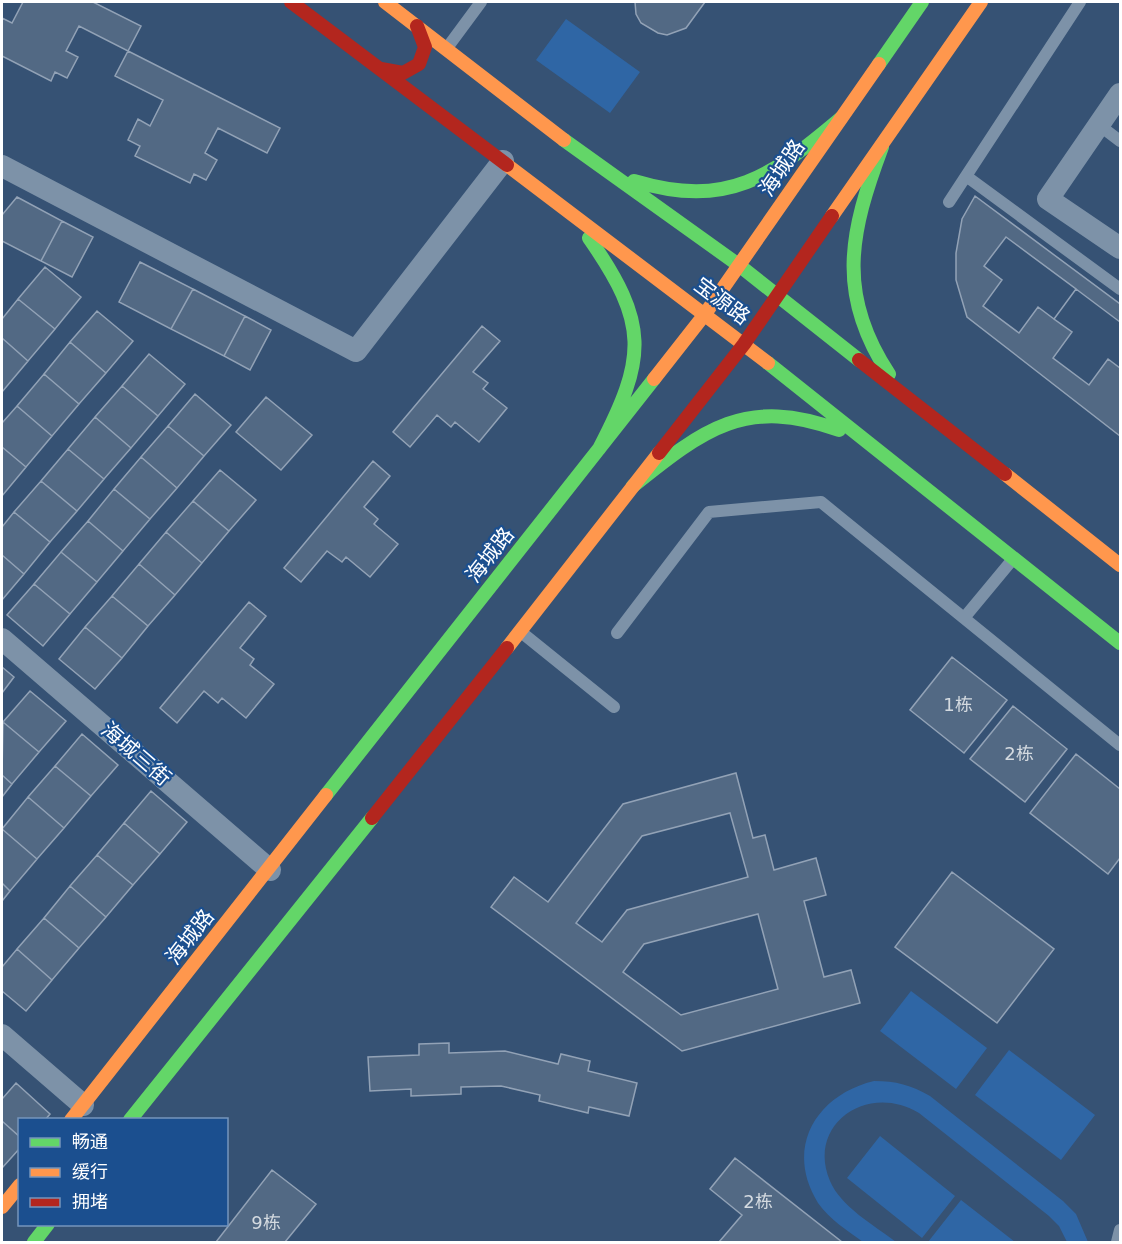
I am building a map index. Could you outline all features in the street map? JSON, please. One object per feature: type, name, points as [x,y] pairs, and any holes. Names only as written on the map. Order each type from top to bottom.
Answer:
[{"type":"main road","name":"宝源路","points":[[291,2],[744,344],[1120,643]]},
{"type":"main road","name":"宝源路","points":[[386,2],[601,168],[740,266],[1120,565]]},
{"type":"main road","name":"海城路","points":[[77,1112],[270,870],[705,314],[922,2]]},
{"type":"main road","points":[[131,1118],[520,632],[780,297],[981,2]]},
{"type":"main road","points":[[381,69],[390,74],[408,72],[422,60],[426,41],[417,26]]},
{"type":"main road","points":[[601,168],[651,188],[689,194],[720,192],[773,171],[799,155],[841,118]]},
{"type":"main road","points":[[882,147],[864,190],[856,222],[851,259],[853,296],[863,330],[881,364],[911,401]]},
{"type":"main road","points":[[568,210],[610,266],[626,294],[636,322],[637,350],[630,384],[621,411],[599,449]]},
{"type":"main road","points":[[633,486],[684,445],[711,429],[767,415],[795,416],[824,423],[872,446]]},
{"type":"main road","points":[[2,1207],[18,1187]]},
{"type":"main road","points":[[34,1242],[46,1226]]},
{"type":"street","points":[[1120,94],[1048,199],[1120,248]]},
{"type":"street","points":[[2,166],[356,351],[503,161]]},
{"type":"street","name":"海城三街","points":[[2,639],[270,870]]},
{"type":"street","points":[[2,1035],[77,1112]]},
{"type":"lane","points":[[447,48],[481,2]]},
{"type":"lane","points":[[949,202],[1080,2]]},
{"type":"lane","points":[[1099,125],[1120,141]]},
{"type":"lane","points":[[966,176],[1120,289]]},
{"type":"lane","points":[[617,633],[709,512],[821,502],[1120,745]]},
{"type":"lane","points":[[964,618],[1013,559]]},
{"type":"lane","points":[[520,632],[614,707]]},
{"type":"lane","points":[[1117,1242],[1120,1230]]},
{"type":"shaded area","points":[[566,19],[640,72],[610,113],[536,60]]},
{"type":"shaded area","points":[[911,991],[987,1048],[956,1089],[880,1031]]},
{"type":"shaded area","points":[[1009,1050],[1095,1115],[1061,1160],[975,1095]]},
{"type":"shaded area","points":[[874,1081],[903,1084],[930,1096],[1063,1201],[1076,1214],[1088,1242],[1067,1242],[1059,1226],[1049,1216],[919,1113],[899,1105],[880,1103],[862,1106],[846,1114],[834,1127],[826,1142],[825,1161],[830,1181],[842,1199],[859,1215],[896,1242],[863,1242],[845,1229],[822,1209],[808,1183],[804,1163],[805,1144],[822,1111],[836,1098]]},
{"type":"shaded area","points":[[880,1136],[955,1196],[922,1238],[847,1178]]},
{"type":"shaded area","points":[[961,1200],[1015,1242],[928,1242]]},
{"type":"building","points":[[23,2],[93,2],[141,26],[128,51],[79,26],[66,51],[78,57],[67,78],[55,72],[51,81],[2,56],[2,18],[12,23]]},
{"type":"building","points":[[635,2],[705,2],[686,28],[667,35],[658,33],[641,23],[636,14]]},
{"type":"building","points":[[128,51],[280,128],[267,153],[218,128],[205,153],[217,160],[206,180],[194,174],[190,183],[135,156],[140,146],[128,140],[138,119],[150,126],[163,100],[115,76]]},
{"type":"building","points":[[975,196],[1120,304],[1120,436],[967,317],[956,280],[956,253],[962,219]]},
{"type":"building","points":[[17,197],[62,221],[41,261],[2,241],[2,215]]},
{"type":"building","points":[[62,221],[93,237],[72,277],[41,261]]},
{"type":"building","points":[[1006,237],[1076,289],[1054,319],[1038,307],[1019,333],[983,306],[1002,280],[984,266]]},
{"type":"building","points":[[140,262],[193,289],[171,329],[119,302]]},
{"type":"building","points":[[45,267],[81,297],[55,329],[18,299]]},
{"type":"building","points":[[193,289],[245,316],[224,356],[171,329]]},
{"type":"building","points":[[1076,289],[1120,322],[1120,368],[1108,359],[1089,385],[1053,358],[1072,332],[1054,319]]},
{"type":"building","points":[[18,299],[55,329],[28,361],[2,338],[2,319]]},
{"type":"building","points":[[97,311],[133,341],[106,373],[70,342]]},
{"type":"building","points":[[245,316],[271,330],[250,370],[224,356]]},
{"type":"building","points":[[482,326],[500,341],[473,372],[488,383],[483,389],[507,408],[479,442],[455,422],[451,427],[437,415],[410,447],[393,432]]},
{"type":"building","points":[[2,338],[28,361],[2,392]]},
{"type":"building","points":[[70,342],[106,373],[79,404],[44,374]]},
{"type":"building","points":[[149,354],[185,384],[158,416],[122,386]]},
{"type":"building","points":[[44,374],[79,404],[52,436],[17,406]]},
{"type":"building","points":[[122,386],[158,416],[131,448],[95,417]]},
{"type":"building","points":[[195,394],[231,425],[204,456],[168,426]]},
{"type":"building","points":[[266,397],[312,435],[281,470],[236,432]]},
{"type":"building","points":[[17,406],[52,436],[26,467],[2,447],[2,423]]},
{"type":"building","points":[[95,417],[131,448],[104,479],[68,449]]},
{"type":"building","points":[[168,426],[204,456],[177,488],[141,457]]},
{"type":"building","points":[[2,447],[26,467],[2,496]]},
{"type":"building","points":[[68,449],[104,479],[77,511],[41,481]]},
{"type":"building","points":[[141,457],[177,488],[150,519],[114,489]]},
{"type":"building","points":[[373,461],[390,476],[364,507],[378,519],[374,524],[398,544],[370,577],[346,557],[342,562],[327,551],[301,582],[284,568]]},
{"type":"building","points":[[220,470],[256,500],[229,531],[193,501]]},
{"type":"building","points":[[41,481],[77,511],[50,542],[14,512]]},
{"type":"building","points":[[114,489],[150,519],[123,551],[88,521]]},
{"type":"building","points":[[193,501],[229,531],[202,563],[166,532]]},
{"type":"building","points":[[14,512],[50,542],[24,574],[2,555],[2,527]]},
{"type":"building","points":[[88,521],[123,551],[97,582],[61,552]]},
{"type":"building","points":[[166,532],[202,563],[175,595],[139,564]]},
{"type":"building","points":[[61,552],[97,582],[70,614],[34,584]]},
{"type":"building","points":[[2,555],[24,574],[2,600]]},
{"type":"building","points":[[139,564],[175,595],[148,626],[112,596]]},
{"type":"building","points":[[34,584],[70,614],[43,646],[7,615]]},
{"type":"building","points":[[112,596],[148,626],[122,658],[85,627]]},
{"type":"building","points":[[249,602],[266,616],[240,648],[254,659],[250,665],[274,684],[246,718],[222,698],[218,703],[204,691],[177,723],[160,708]]},
{"type":"building","points":[[85,627],[122,658],[95,689],[59,659]]},
{"type":"building","points":[[952,657],[1007,700],[964,753],[910,710]]},
{"type":"building","points":[[2,667],[14,677],[2,693]]},
{"type":"building","points":[[30,691],[66,721],[39,752],[3,722]]},
{"type":"building","points":[[1013,706],[1067,749],[1025,802],[970,759]]},
{"type":"building","points":[[3,722],[39,752],[12,784],[2,775]]},
{"type":"building","points":[[82,734],[118,765],[91,796],[55,766]]},
{"type":"building","points":[[1076,754],[1120,789],[1120,858],[1108,874],[1030,813]]},
{"type":"building","points":[[55,766],[91,796],[64,828],[28,797]]},
{"type":"building","points":[[736,773],[753,838],[765,835],[774,870],[816,858],[826,895],[804,901],[824,977],[851,970],[860,1003],[682,1051],[491,907],[514,877],[548,902],[623,804]],"holes":[[[730,813],[748,877],[627,910],[602,942],[576,923],[642,836]],[[758,914],[778,989],[681,1015],[623,972],[644,944]]]},
{"type":"building","points":[[2,775],[12,784],[2,797]]},
{"type":"building","points":[[151,791],[187,822],[160,854],[124,823]]},
{"type":"building","points":[[28,797],[64,828],[37,859],[2,829]]},
{"type":"building","points":[[124,823],[160,854],[133,885],[97,855]]},
{"type":"building","points":[[2,829],[37,859],[10,891],[2,883]]},
{"type":"building","points":[[97,855],[133,885],[106,917],[70,886]]},
{"type":"building","points":[[952,872],[1054,949],[997,1023],[895,947]]},
{"type":"building","points":[[2,883],[10,891],[2,901]]},
{"type":"building","points":[[70,886],[106,917],[79,948],[44,918]]},
{"type":"building","points":[[44,918],[79,948],[52,980],[17,949]]},
{"type":"building","points":[[17,949],[52,980],[26,1011],[2,991],[2,967]]},
{"type":"building","points":[[449,1043],[449,1053],[505,1051],[558,1064],[561,1054],[590,1061],[588,1071],[637,1083],[629,1116],[589,1107],[588,1113],[539,1101],[540,1095],[501,1086],[461,1087],[461,1094],[411,1096],[411,1089],[370,1091],[368,1057],[419,1055],[419,1044]]},
{"type":"building","points":[[16,1083],[50,1114],[47,1118],[18,1118],[18,1135],[2,1121],[2,1099]]},
{"type":"building","points":[[2,1121],[18,1135],[18,1150],[2,1168]]},
{"type":"building","points":[[735,1158],[842,1242],[719,1242],[742,1215],[710,1189]]},
{"type":"building","points":[[272,1170],[316,1204],[285,1242],[216,1242]]},
{"type":"traffic: fast","points":[[879,64],[922,2]]},
{"type":"traffic: fast","points":[[634,181],[667,189],[696,191],[722,189],[746,182],[792,157],[841,118]]},
{"type":"traffic: fast","points":[[564,140],[740,266],[859,360]]},
{"type":"traffic: fast","points":[[882,147],[862,207],[856,235],[854,262],[855,289],[861,317],[872,345],[889,374]]},
{"type":"traffic: fast","points":[[589,238],[623,294],[631,318],[635,341],[633,364],[626,389],[599,449]]},
{"type":"traffic: fast","points":[[768,363],[1120,643]]},
{"type":"traffic: fast","points":[[326,795],[654,379]]},
{"type":"traffic: fast","points":[[633,486],[682,448],[728,424],[752,418],[778,416],[806,420],[839,430]]},
{"type":"traffic: fast","points":[[132,1118],[372,818]]},
{"type":"traffic: fast","points":[[34,1242],[46,1226]]},
{"type":"traffic: slow","points":[[385,2],[564,140]]},
{"type":"traffic: slow","points":[[832,216],[981,2]]},
{"type":"traffic: slow","points":[[654,379],[705,314],[879,64]]},
{"type":"traffic: slow","points":[[507,165],[768,363]]},
{"type":"traffic: slow","points":[[507,648],[659,453]]},
{"type":"traffic: slow","points":[[1005,474],[1120,565]]},
{"type":"traffic: slow","points":[[73,1118],[326,795]]},
{"type":"traffic: slow","points":[[2,1207],[18,1187]]},
{"type":"traffic: jam","points":[[291,2],[507,165]]},
{"type":"traffic: jam","points":[[381,69],[403,73],[419,64],[425,47],[417,26]]},
{"type":"traffic: jam","points":[[659,453],[744,344],[832,216]]},
{"type":"traffic: jam","points":[[859,360],[1005,474]]},
{"type":"traffic: jam","points":[[372,818],[507,648]]}]
